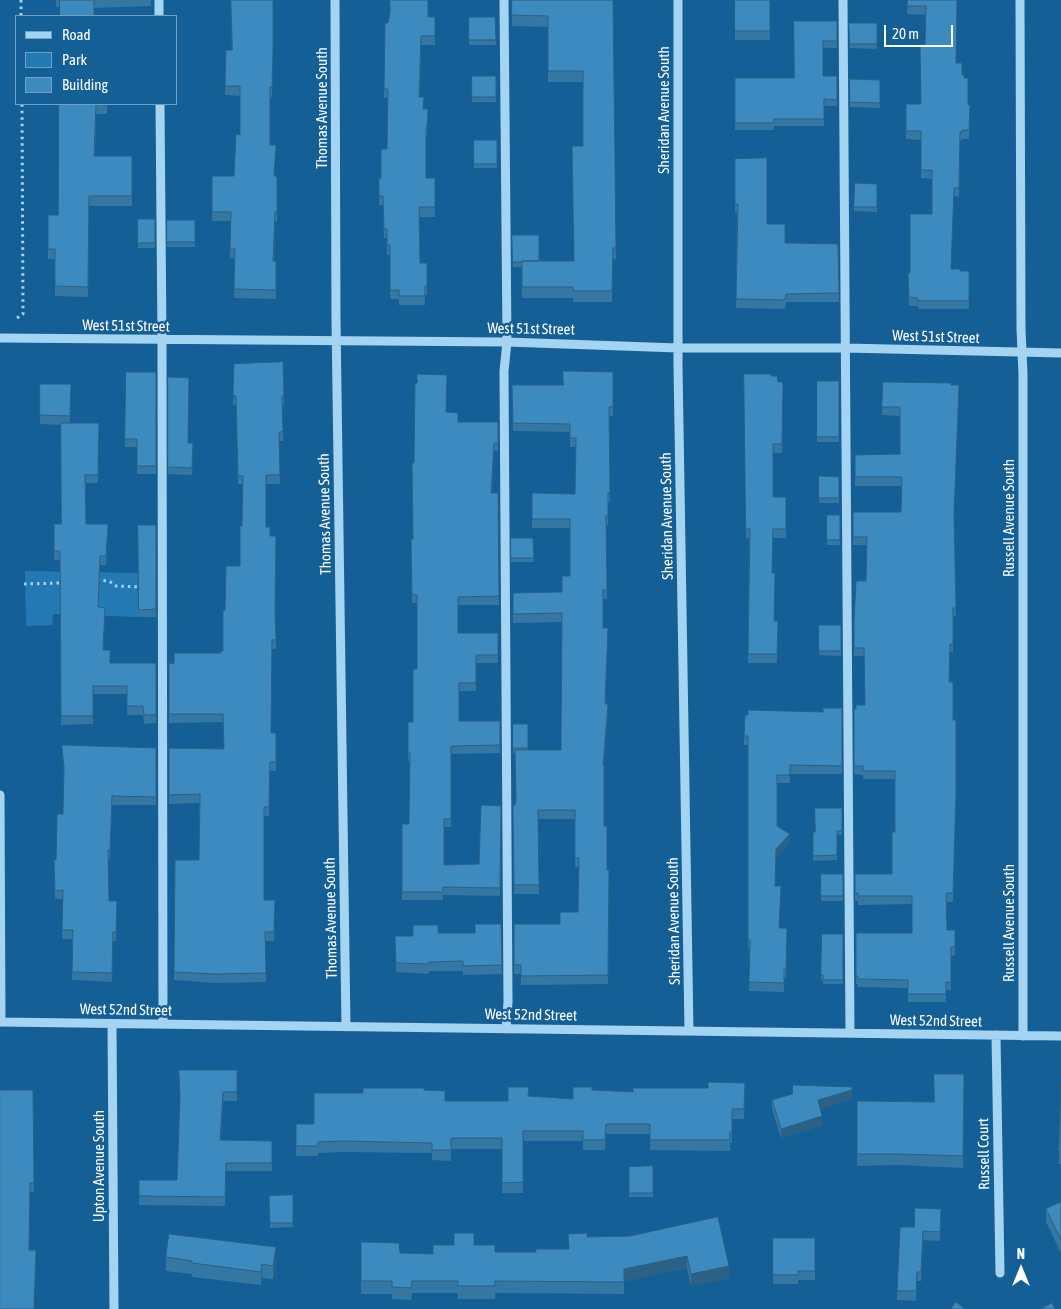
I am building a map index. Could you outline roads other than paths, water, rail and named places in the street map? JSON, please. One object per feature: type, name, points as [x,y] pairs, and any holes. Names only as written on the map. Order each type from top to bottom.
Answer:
[{"type":"street","points":[[159,0],[159,15]]},
{"type":"street","name":"Thomas Avenue South","points":[[335,0],[336,341],[346,1027]]},
{"type":"street","points":[[504,0],[507,342],[504,371],[508,992],[506,1028]]},
{"type":"street","name":"Sheridan Avenue South","points":[[678,0],[678,348],[689,1031]]},
{"type":"street","points":[[843,0],[850,1033]]},
{"type":"street","name":"Russell Avenue South","points":[[1020,0],[1023,1036]]},
{"type":"street","points":[[160,105],[163,1024]]},
{"type":"street","name":"West 51st Street","points":[[0,338],[507,342],[678,348],[846,348],[1061,354]]},
{"type":"street","points":[[0,795],[0,1022]]},
{"type":"street","name":"West 52nd Street","points":[[0,1022],[1061,1036]]},
{"type":"street","name":"Upton Avenue South","points":[[112,1024],[114,1309]]},
{"type":"street","name":"Russell Court","points":[[996,1035],[1000,1273]]}]
